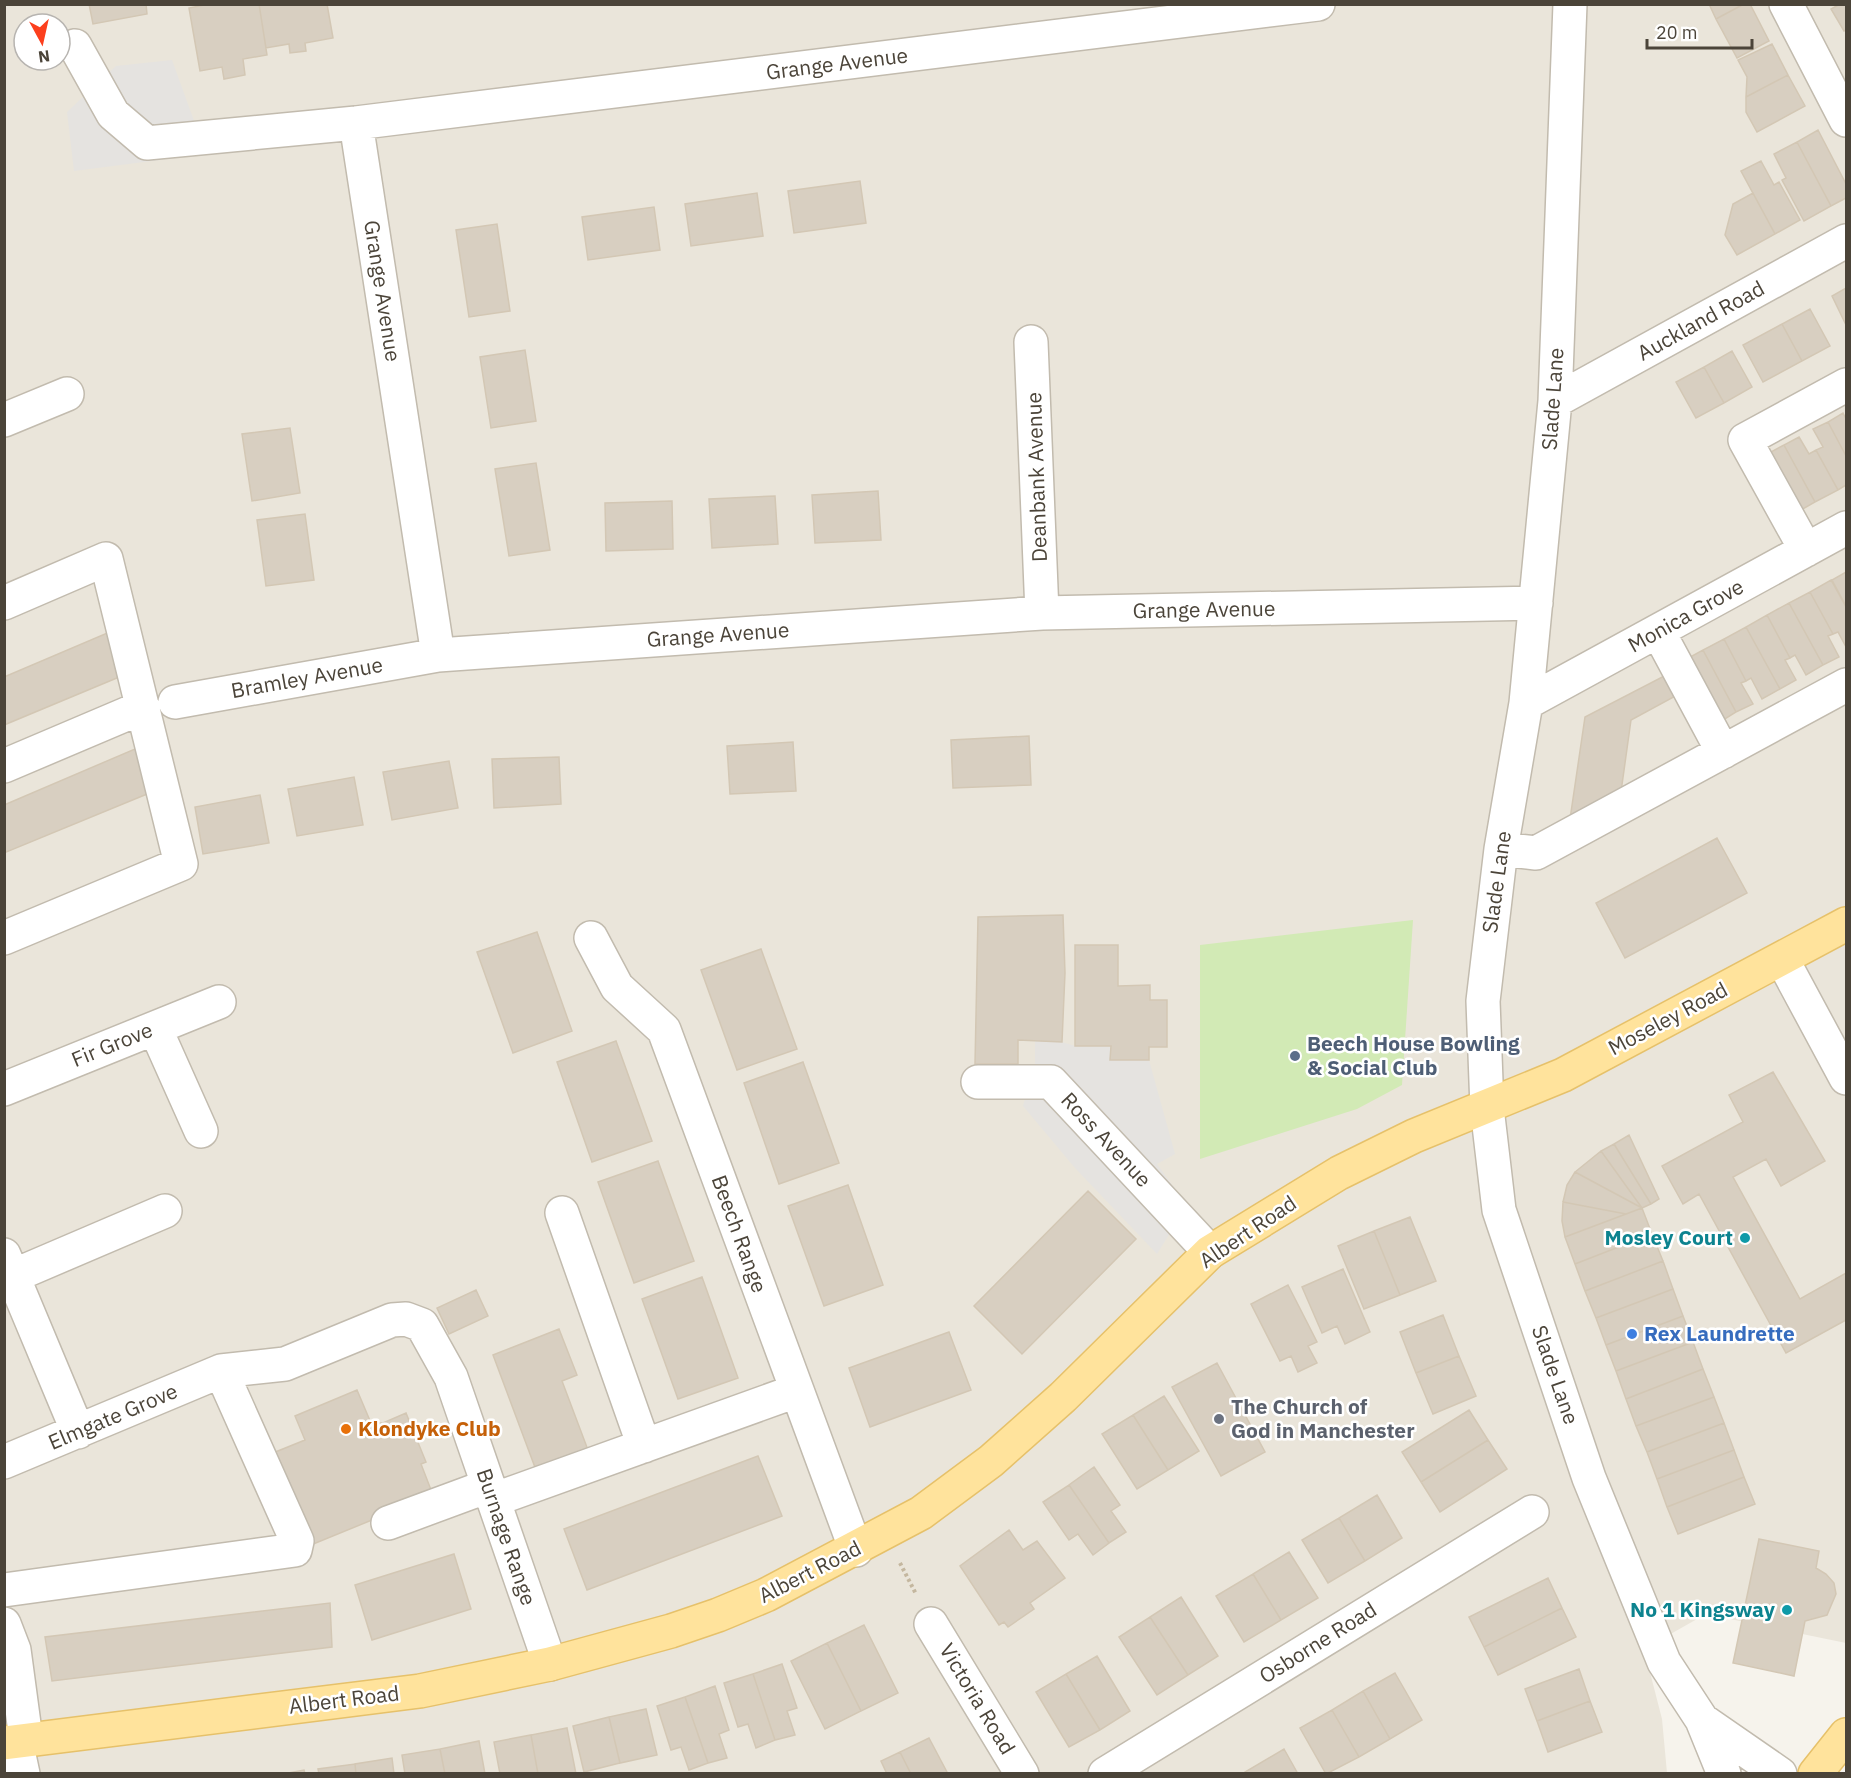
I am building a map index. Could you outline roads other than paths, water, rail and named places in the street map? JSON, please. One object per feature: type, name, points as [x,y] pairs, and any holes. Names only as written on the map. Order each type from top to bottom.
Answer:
[{"type":"main road","name":"Moseley Road","points":[[1487,1108],[1563,1074],[1846,924]]},
{"type":"main road","name":"Albert Road","points":[[16,1741],[420,1691],[550,1664],[671,1632],[718,1615],[856,1550],[921,1513],[992,1461],[1063,1397],[1210,1252],[1339,1173],[1414,1136],[1487,1108]]},
{"type":"main road","points":[[1815,1773],[1846,1735]]},
{"type":"street","name":"Grange Avenue","points":[[75,46],[113,114],[147,143],[356,123],[1318,4]]},
{"type":"street","name":"Slade Lane","points":[[1570,4],[1555,400],[1526,703],[1501,849],[1483,1001],[1487,1108],[1498,1210],[1589,1478],[1664,1662],[1702,1720],[1724,1773]]},
{"type":"street","points":[[1786,4],[1846,120]]},
{"type":"street","name":"Grange Avenue","points":[[356,123],[438,654],[1042,613],[1536,603]]},
{"type":"street","name":"Auckland Road","points":[[1555,400],[1846,241]]},
{"type":"street","name":"Deanbank Avenue","points":[[1031,342],[1042,613]]},
{"type":"street","points":[[1806,550],[1745,440],[1846,385]]},
{"type":"street","points":[[4,420],[67,394]]},
{"type":"street","name":"Monica Grove","points":[[1526,703],[1846,528]]},
{"type":"street","points":[[4,603],[106,559],[182,864],[4,938]]},
{"type":"street","points":[[1658,631],[1723,752]]},
{"type":"street","name":"Bramley Avenue","points":[[175,702],[438,654]]},
{"type":"street","points":[[1501,849],[1536,854],[1846,685]]},
{"type":"street","points":[[4,766],[143,707]]},
{"type":"street","name":"Beech Range","points":[[591,938],[617,987],[664,1030],[856,1550]]},
{"type":"street","points":[[1782,959],[1846,1078]]},
{"type":"street","name":"Fir Grove","points":[[4,1089],[219,1002]]},
{"type":"street","points":[[155,1028],[201,1131]]},
{"type":"street","name":"Ross Avenue","points":[[978,1082],[1051,1082],[1210,1252]]},
{"type":"street","points":[[78,1432],[9,1266],[165,1211]]},
{"type":"street","points":[[562,1213],[644,1446]]},
{"type":"street","name":"Elmgate Grove","points":[[4,1462],[221,1371],[285,1364],[393,1320],[406,1319],[422,1325],[451,1377]]},
{"type":"street","points":[[4,1590],[295,1550],[297,1541],[221,1371]]},
{"type":"street","name":"Burnage Range","points":[[451,1377],[550,1664]]},
{"type":"street","points":[[388,1523],[644,1446],[796,1391]]},
{"type":"street","name":"Osborne Road","points":[[1104,1773],[1532,1512]]},
{"type":"street","points":[[4,1624],[14,1650],[16,1741],[23,1773]]},
{"type":"street","name":"Victoria Road","points":[[931,1624],[1022,1773]]},
{"type":"street","name":"Slade Lane","points":[[1702,1720],[1780,1773]]},
{"type":"place","name":"Beech House Bowling & Social Club","points":[[1295,1056]]},
{"type":"place","name":"Mosley Court","points":[[1745,1238]]},
{"type":"place","name":"Rex Laundrette","points":[[1632,1334]]},
{"type":"place","name":"The Church of God in Manchester","points":[[1219,1419]]},
{"type":"place","name":"Klondyke Club","points":[[346,1429]]},
{"type":"place","name":"No 1 Kingsway","points":[[1787,1610]]}]
